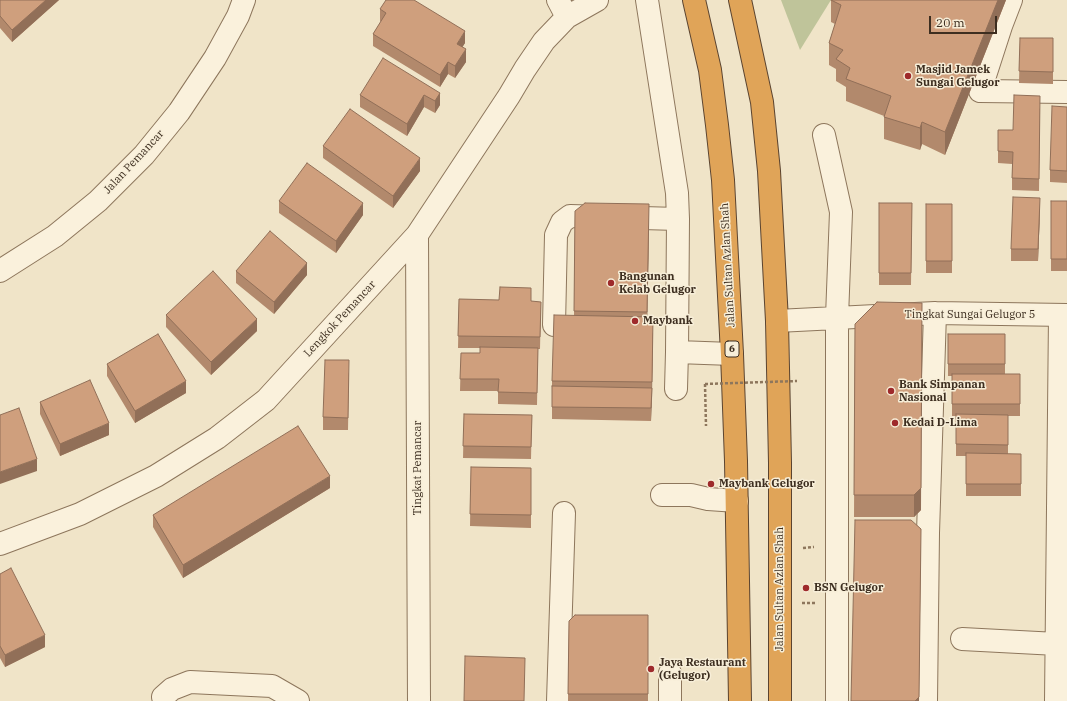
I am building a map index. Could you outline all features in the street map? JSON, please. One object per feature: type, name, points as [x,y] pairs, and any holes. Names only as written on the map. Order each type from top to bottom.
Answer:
[{"type":"highway","name":"Jalan Sultan Azlan Shah","points":[[694,0],[710,70],[723,180],[732,354],[740,701]]},
{"type":"highway","name":"Jalan Sultan Azlan Shah","points":[[740,0],[754,57],[762,102],[769,171],[777,321],[780,463],[780,701]]},
{"type":"street","name":"Jalan Pemancar","points":[[0,271],[55,236],[98,201],[144,155],[179,112],[215,58],[238,16],[244,0]]},
{"type":"street","name":"Lengkok Pemancar","points":[[0,544],[80,514],[156,476],[217,438],[266,400],[417,235],[510,96],[525,69],[544,41],[562,8],[597,0]]},
{"type":"street","points":[[646,0],[677,193],[676,389]]},
{"type":"street","points":[[1011,0],[980,91],[1067,92]]},
{"type":"street","points":[[824,135],[841,212],[837,317],[837,701]]},
{"type":"street","points":[[554,325],[556,235],[562,222],[570,216],[678,219]]},
{"type":"street","name":"Tingkat Pemancar","points":[[417,235],[419,701]]},
{"type":"street","points":[[926,701],[928,533],[935,313]]},
{"type":"street","name":"Tingkat Sungai Gelugor 5","points":[[777,321],[935,313],[1064,315]]},
{"type":"street","points":[[1056,701],[1057,644],[1062,547],[1064,315]]},
{"type":"street","points":[[676,352],[732,354]]},
{"type":"street","points":[[662,495],[691,495],[708,499],[736,501]]},
{"type":"street","points":[[558,701],[564,513]]},
{"type":"street","points":[[905,534],[928,533]]},
{"type":"street","points":[[838,534],[860,534]]},
{"type":"street","points":[[962,639],[1057,644]]},
{"type":"street","points":[[670,673],[670,701]]},
{"type":"street","points":[[163,697],[172,689],[190,682],[272,686],[298,701]]},
{"type":"path","points":[[706,426],[705,384],[797,381]]},
{"type":"green space","points":[[781,0],[831,0],[800,50]]},
{"type":"building","points":[[0,0],[46,0],[12,30],[0,16]]},
{"type":"building","points":[[386,0],[414,0],[465,31],[457,44],[466,49],[455,66],[448,62],[440,75],[373,34],[386,13],[380,9]]},
{"type":"building","name":"Masjid Jamek Sungai Gelugor","points":[[831,0],[998,0],[945,132],[922,122],[920,128],[884,117],[891,96],[846,79],[850,68],[836,59],[843,50],[829,43],[841,5]]},
{"type":"building","points":[[1020,38],[1053,38],[1053,72],[1019,71]]},
{"type":"building","points":[[383,58],[440,93],[435,101],[424,95],[407,124],[360,95]]},
{"type":"building","points":[[1014,95],[1040,96],[1039,179],[1012,178],[1013,152],[998,151],[998,130],[1013,130]]},
{"type":"building","points":[[1052,106],[1067,107],[1067,171],[1050,170]]},
{"type":"building","points":[[350,109],[420,158],[393,196],[323,146]]},
{"type":"building","points":[[307,163],[363,203],[336,241],[279,201]]},
{"type":"building","points":[[1013,197],[1040,198],[1038,249],[1011,249]]},
{"type":"building","points":[[1051,201],[1067,201],[1067,259],[1051,259]]},
{"type":"building","name":"Bangunan Kelab Gelugor","points":[[585,203],[649,204],[647,312],[574,311],[575,211]]},
{"type":"building","points":[[879,203],[912,203],[911,273],[879,273]]},
{"type":"building","points":[[926,204],[952,204],[952,261],[926,261]]},
{"type":"building","points":[[270,231],[307,263],[274,302],[236,271]]},
{"type":"building","points":[[213,271],[257,319],[211,362],[166,315]]},
{"type":"building","points":[[500,287],[531,288],[531,301],[541,302],[540,337],[458,336],[459,299],[499,300]]},
{"type":"building","points":[[877,302],[922,303],[921,488],[914,495],[854,495],[855,324]]},
{"type":"building","points":[[554,315],[653,317],[652,382],[552,381]]},
{"type":"building","points":[[158,334],[186,381],[135,411],[107,364]]},
{"type":"building","points":[[948,334],[1005,334],[1005,364],[948,364]]},
{"type":"building","points":[[480,347],[538,348],[537,393],[498,392],[499,379],[460,379],[461,353],[480,353]]},
{"type":"building","points":[[325,360],[349,360],[348,418],[323,417]]},
{"type":"building","points":[[952,374],[1020,374],[1020,404],[952,404]]},
{"type":"building","points":[[90,380],[109,423],[60,444],[40,402]]},
{"type":"building","points":[[552,386],[652,388],[651,408],[552,407]]},
{"type":"building","points":[[19,408],[37,459],[0,472],[0,415]]},
{"type":"building","points":[[464,414],[532,415],[531,447],[463,446]]},
{"type":"building","points":[[956,414],[1008,415],[1008,445],[956,444]]},
{"type":"building","points":[[298,426],[330,476],[183,565],[153,515]]},
{"type":"building","points":[[966,453],[1021,454],[1021,484],[966,484]]},
{"type":"building","points":[[471,467],[531,468],[531,515],[470,514]]},
{"type":"building","points":[[855,520],[911,520],[921,529],[919,697],[915,701],[851,701]]},
{"type":"building","points":[[11,568],[45,635],[5,655],[0,646],[0,574]]},
{"type":"building","points":[[575,615],[648,615],[648,694],[568,694],[569,621]]},
{"type":"building","points":[[465,656],[525,658],[524,701],[464,701]]},
{"type":"place","name":"Masjid Jamek Sungai Gelugor","points":[[908,76]]},
{"type":"place","name":"Bangunan Kelab Gelugor","points":[[611,283]]},
{"type":"place","name":"Maybank","points":[[635,321]]},
{"type":"place","name":"Bank Simpanan Nasional","points":[[891,391]]},
{"type":"place","name":"Kedai D-Lima","points":[[895,423]]},
{"type":"place","name":"Maybank Gelugor","points":[[711,484]]},
{"type":"place","name":"BSN Gelugor","points":[[806,588]]},
{"type":"place","name":"Jaya Restaurant (Gelugor)","points":[[651,669]]}]
